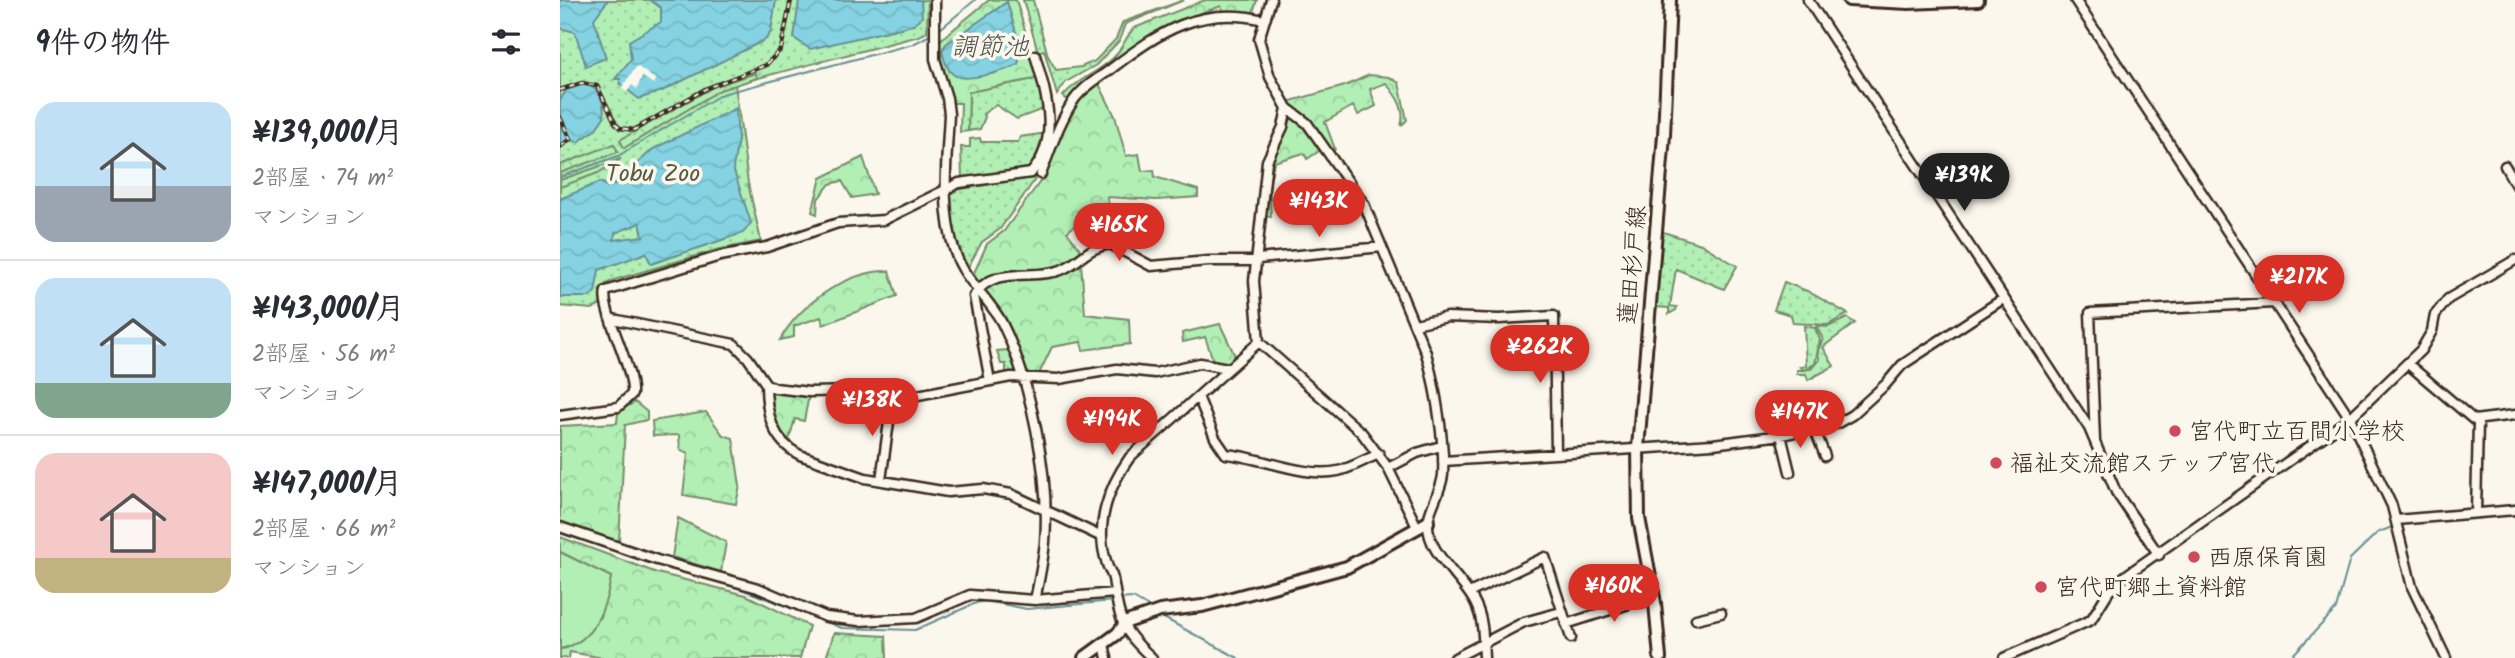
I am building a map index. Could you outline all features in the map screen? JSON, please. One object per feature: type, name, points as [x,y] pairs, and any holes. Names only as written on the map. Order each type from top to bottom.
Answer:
[{"type":"main road","name":"蓮田杉戸線","points":[[1660,658],[1654,596],[1639,518],[1638,448],[1664,135],[1670,0]]},
{"type":"main road","points":[[1849,0],[1909,3],[1978,0]]},
{"type":"main road","points":[[1084,658],[1104,644],[1122,626],[1153,613],[1202,606],[1347,567],[1428,522]]},
{"type":"street","points":[[935,0],[935,59],[949,114],[947,222],[955,254],[1000,320],[1021,377],[1037,433],[1045,545],[1035,600]]},
{"type":"street","points":[[1271,0],[1259,39],[1272,81],[1287,108],[1307,123],[1331,153],[1364,204],[1415,324],[1433,377],[1443,461],[1441,491],[1428,522],[1436,547],[1469,593],[1482,624],[1484,658]]},
{"type":"street","points":[[1808,0],[2095,441],[2116,492],[2160,555]]},
{"type":"street","points":[[2075,0],[2350,418],[2396,520],[2412,587],[2446,658]]},
{"type":"street","points":[[1041,174],[1066,114],[1081,92],[1161,32],[1231,14],[1264,20]]},
{"type":"street","points":[[560,415],[618,407],[630,399],[633,388],[604,296],[614,287],[720,256],[767,247],[838,223],[884,220],[947,187],[1031,173],[1049,136],[1048,111],[1035,55]]},
{"type":"street","points":[[1152,658],[1122,626],[1101,537],[1103,513],[1120,471],[1167,423],[1199,399],[1228,368],[1253,351],[1259,342],[1254,281],[1267,161],[1283,127],[1287,108]]},
{"type":"street","points":[[1048,111],[1066,114]]},
{"type":"street","points":[[2505,166],[2515,184]]},
{"type":"street","points":[[990,381],[974,296],[978,290],[1009,274],[1061,270],[1089,249],[1110,244],[1151,266],[1166,267],[1382,247]]},
{"type":"street","points":[[2004,658],[2091,621],[2109,591],[2125,576],[2160,555],[2243,491],[2350,418],[2408,364],[2427,342],[2435,315],[2448,299],[2515,260]]},
{"type":"street","points":[[1443,461],[1781,435],[1836,424],[1852,415],[1902,365],[2003,299]]},
{"type":"street","points":[[2095,441],[2090,313],[2273,303]]},
{"type":"street","points":[[1415,324],[1456,316],[1499,319],[1554,316],[1556,454]]},
{"type":"street","points":[[613,320],[734,344],[748,358],[766,384],[770,423],[790,450],[841,470],[881,480],[948,492],[983,489],[1011,494],[1101,537]]},
{"type":"street","points":[[1259,342],[1362,433],[1388,468],[1417,527]]},
{"type":"street","points":[[766,384],[809,392],[858,391],[892,400],[1021,377],[1059,379],[1117,369],[1155,373],[1200,363],[1228,368]]},
{"type":"street","points":[[2408,364],[2477,422]]},
{"type":"street","points":[[1199,399],[1215,438],[1226,453],[1254,457],[1277,467],[1338,471],[1379,454]]},
{"type":"street","points":[[881,480],[892,400]]},
{"type":"street","points":[[2477,422],[2515,415]]},
{"type":"street","points":[[2476,513],[2477,422]]},
{"type":"street","points":[[1815,430],[1825,456]]},
{"type":"street","points":[[1781,435],[1790,472]]},
{"type":"street","points":[[1388,468],[1417,453],[1441,446]]},
{"type":"street","points":[[2396,520],[2515,510]]},
{"type":"street","points":[[560,527],[657,560],[758,588],[826,617],[848,620],[900,621],[916,618],[970,595],[1035,600],[1115,593]]},
{"type":"street","points":[[1469,593],[1545,557],[1571,638]]},
{"type":"street","points":[[1566,624],[1654,596]]},
{"type":"street","points":[[1455,658],[1524,622],[1561,612]]},
{"type":"street","points":[[1696,619],[1721,613]]},
{"type":"street","points":[[1104,644],[1107,658]]},
{"type":"green space","name":"Tobu Zoo","points":[[560,0],[928,0],[927,32],[735,84],[748,183],[761,241],[716,250],[611,281],[602,288],[601,305],[592,309],[560,306]]},
{"type":"green space","points":[[989,0],[1016,0],[1039,78],[969,92],[968,131],[960,132],[961,103],[952,103],[938,58],[938,42]],"holes":[[[1007,2],[1020,49],[1018,64],[992,74],[944,47]]]},
{"type":"green space","points":[[1023,0],[1033,0],[1048,56],[1056,70],[1081,67],[1095,61],[1116,39],[1123,22],[1184,0],[1125,24],[1119,41],[1096,65],[1066,82],[1057,95],[1044,50],[1038,52]]},
{"type":"green space","points":[[1205,0],[1257,0],[1252,15],[1241,12],[1224,13],[1221,6],[1173,23],[1151,35],[1077,91],[1069,101],[1063,96],[1074,85],[1112,59],[1134,28]]},
{"type":"green space","points":[[756,73],[757,78],[720,90],[624,148],[620,140],[715,86]]},
{"type":"green space","points":[[1369,75],[1389,77],[1399,83],[1407,120],[1401,126],[1400,104],[1386,83],[1370,89],[1376,106],[1358,115],[1353,106],[1325,122],[1335,149],[1332,152],[1327,146],[1307,159],[1304,153],[1274,162],[1268,192],[1271,217],[1264,216],[1270,160],[1287,102],[1345,86]]},
{"type":"green space","points":[[1039,78],[1046,108],[1017,119],[996,105],[983,114],[985,117],[980,129],[968,131],[969,92]]},
{"type":"green space","points":[[1099,84],[1115,116],[1126,156],[1139,154],[1142,171],[1154,170],[1155,177],[1198,190],[1198,197],[1157,200],[1107,197],[1118,244],[1102,242],[1079,222],[1067,232],[1080,249],[1085,314],[1129,319],[1130,344],[1083,350],[1081,342],[1052,347],[1039,374],[1026,374],[1011,337],[973,280],[973,275],[987,244],[1004,231],[1039,183],[1076,103]]},
{"type":"green space","points":[[1047,133],[1029,170],[962,179],[961,147],[970,147],[970,139],[980,138],[981,142],[1018,142],[1020,137]]},
{"type":"green space","points":[[614,144],[618,152],[560,173],[560,165]]},
{"type":"green space","points":[[863,157],[875,194],[852,198],[842,181],[830,184],[818,199],[817,214],[812,212],[821,178]]},
{"type":"green space","points":[[621,159],[598,173],[560,187],[560,180]]},
{"type":"green space","points":[[1032,176],[1036,178],[1000,229],[982,242],[967,269],[953,231],[951,191]]},
{"type":"green space","points":[[1660,231],[1701,244],[1737,266],[1724,289],[1676,269],[1670,306],[1677,307],[1676,310],[1669,314],[1669,308],[1655,307]]},
{"type":"green space","points":[[889,271],[897,296],[823,325],[821,317],[794,326],[794,337],[780,340],[800,314],[827,292],[857,276]]},
{"type":"green space","points":[[1784,282],[1807,291],[1848,314],[1828,325],[1793,323],[1791,315],[1774,310]]},
{"type":"green space","points":[[1847,318],[1855,323],[1823,347],[1834,366],[1808,380],[1806,374],[1797,374],[1797,370],[1811,369],[1819,360],[1818,350],[1823,339],[1816,326],[1828,327]]},
{"type":"green space","points":[[1220,324],[1236,358],[1227,364],[1213,360],[1205,337],[1183,342],[1182,333]]},
{"type":"green space","points":[[1804,326],[1815,328],[1820,339],[1815,364],[1804,370],[1800,367],[1806,366]]},
{"type":"green space","points":[[1008,350],[1016,371],[1006,375],[1006,364],[1001,364],[997,351]]},
{"type":"green space","points":[[788,390],[809,395],[804,421],[795,419],[788,443],[773,423],[769,392]]},
{"type":"green space","points":[[635,402],[647,412],[647,420],[625,425],[619,542],[560,522],[560,426],[617,423],[618,412]]},
{"type":"green space","points":[[706,412],[723,435],[733,438],[740,486],[736,504],[683,495],[688,453],[680,450],[679,435],[653,436],[652,421]]},
{"type":"green space","points":[[678,518],[726,542],[721,572],[672,557]]},
{"type":"green space","points":[[560,537],[657,573],[746,595],[809,626],[800,658],[603,658],[570,652],[569,658],[560,658],[560,649],[567,648],[600,617],[611,577],[560,552]]},
{"type":"green space","points":[[560,552],[611,577],[602,611],[590,631],[572,645],[560,649]]},
{"type":"green space","points":[[834,633],[886,636],[887,658],[826,658]]},
{"type":"water","points":[[560,0],[608,0],[594,19],[606,58],[586,66],[575,32],[560,28]]},
{"type":"water","points":[[650,0],[776,0],[771,32],[765,40],[662,91],[639,99],[620,84],[620,79],[615,79],[631,59],[629,41],[661,22],[661,8]]},
{"type":"water","points":[[799,0],[921,0],[922,17],[913,25],[810,49],[794,38]]},
{"type":"water","name":"調節池","points":[[1007,2],[1021,49],[1018,64],[977,77],[961,77],[950,72],[942,51],[946,44]]},
{"type":"water","points":[[582,85],[593,88],[600,95],[604,117],[595,130],[578,142],[569,140],[560,146],[560,101],[566,90]]},
{"type":"water","points":[[736,108],[738,140],[733,168],[751,223],[743,233],[651,264],[646,253],[599,270],[595,292],[589,297],[560,297],[560,199],[600,182],[609,186],[615,184],[653,149]],"holes":[[[640,223],[643,236],[614,240],[615,233]]]},
{"type":"pier","points":[[637,66],[656,80],[653,84],[642,76],[637,89],[632,85],[627,92],[621,88]]},
{"type":"waterway","points":[[939,30],[975,0]]},
{"type":"waterway","points":[[560,177],[618,156],[722,94],[913,44],[932,34]]},
{"type":"waterway","points":[[2401,525],[2430,521]]},
{"type":"waterway","points":[[2290,658],[2336,609],[2350,559],[2377,533],[2392,527]]},
{"type":"waterway","points":[[560,533],[744,590],[842,628],[915,630],[986,601],[1027,609],[1113,601]]},
{"type":"waterway","points":[[1118,599],[1133,598],[1152,609]]},
{"type":"waterway","points":[[1162,617],[1238,658]]},
{"type":"railway","points":[[560,90],[582,83],[597,86],[616,124],[620,128],[634,130],[707,88],[766,65],[781,49],[791,0]]},
{"type":"railway","points":[[560,117],[570,139],[560,147]]},
{"type":"place","name":"宮代町立百間小学校","points":[[2175,431]]},
{"type":"place","name":"福祉交流館ステップ宮代","points":[[1996,463]]},
{"type":"place","name":"西原保育園","points":[[2194,557]]},
{"type":"place","name":"宮代町郷土資料館","points":[[2041,587]]}]
